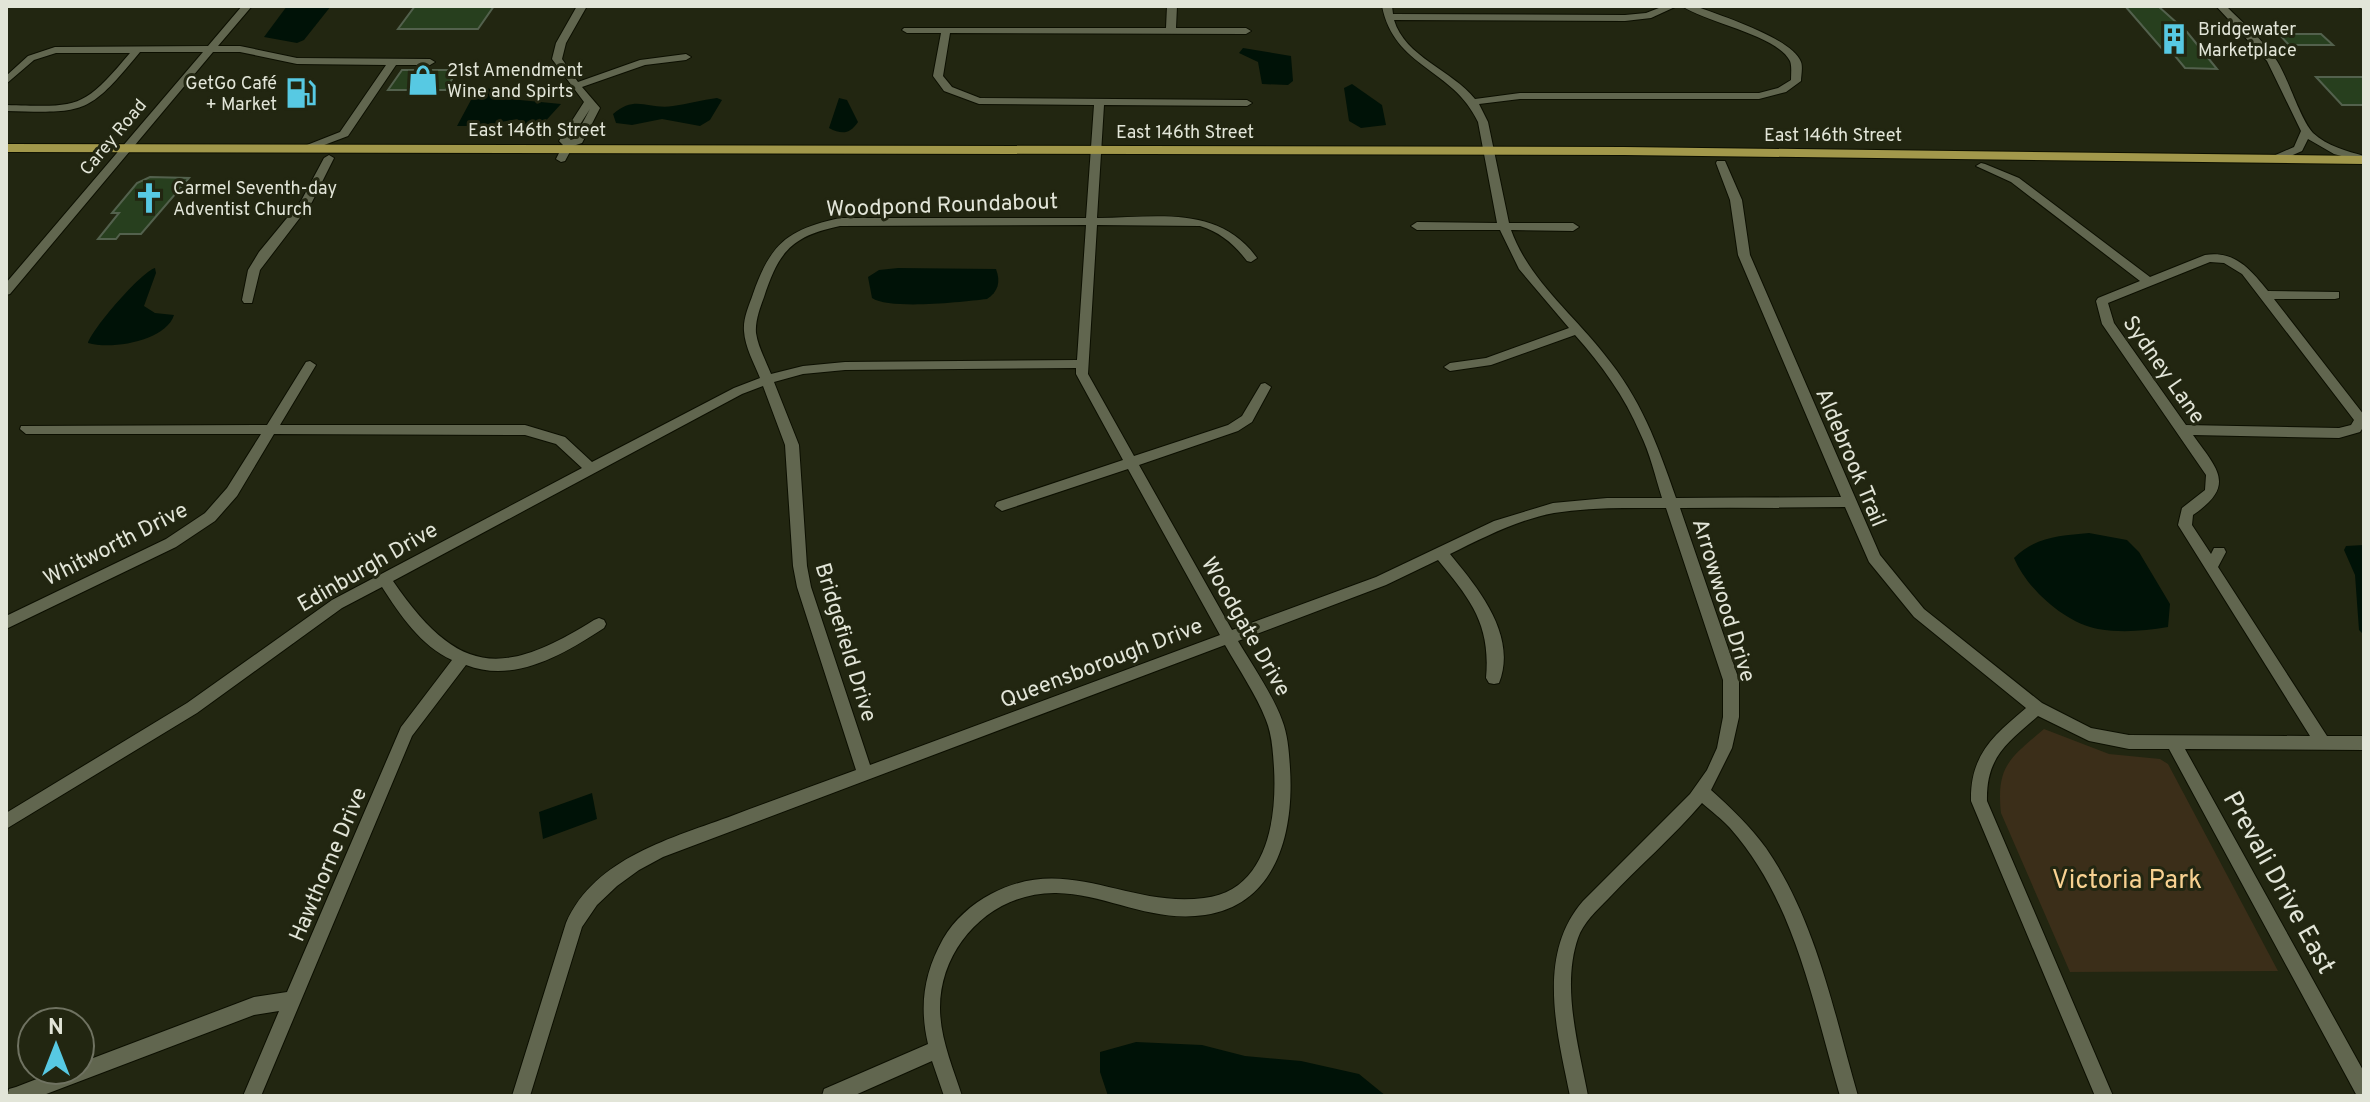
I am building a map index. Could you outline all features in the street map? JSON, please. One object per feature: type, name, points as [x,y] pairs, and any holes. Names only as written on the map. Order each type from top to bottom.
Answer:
[{"type":"main road","name":"East 146th Street","points":[[6,158],[311,147],[1095,156],[2364,159]]},
{"type":"main road","name":"East 146th Street","points":[[6,148],[329,158],[566,151]]},
{"type":"main road","name":"East 146th Street","points":[[1490,156],[1981,166],[2014,173],[2364,170]]},
{"type":"street","name":"Carey Road","points":[[6,291],[247,6]]},
{"type":"street","points":[[566,151],[578,141],[595,108],[560,65],[557,54],[582,6]]},
{"type":"street","points":[[1171,30],[1172,6]]},
{"type":"street","points":[[1527,6],[1531,17]]},
{"type":"street","points":[[1672,6],[1638,17],[1531,17],[1388,11],[1401,41],[1459,87],[1472,102],[1520,96],[1759,96],[1782,90],[1796,81],[1794,59],[1779,44],[1687,6]]},
{"type":"street","points":[[2221,6],[2274,63],[2305,133],[2329,149],[2364,159]]},
{"type":"street","points":[[907,30],[1246,31]]},
{"type":"street","points":[[946,30],[938,76],[956,94],[992,102],[1247,103]]},
{"type":"street","points":[[6,108],[65,108],[84,103],[94,97],[137,50]]},
{"type":"street","points":[[6,81],[26,61],[48,51],[249,50],[297,61],[430,62]]},
{"type":"street","points":[[578,85],[643,62],[686,57]]},
{"type":"street","points":[[311,147],[344,134],[393,62]]},
{"type":"street","name":"Woodgate Drive","points":[[953,1096],[938,1049],[931,1007],[937,969],[948,945],[964,924],[995,900],[1028,887],[1067,885],[1150,905],[1199,908],[1230,897],[1263,871],[1276,848],[1283,820],[1278,739],[1270,711],[1086,385],[1082,364],[1099,102]]},
{"type":"street","name":"Arrowwood Drive","points":[[1472,102],[1481,115],[1505,227],[1515,252],[1621,385],[1639,416],[1731,680],[1733,706],[1730,731],[1721,761],[1703,793],[1587,909],[1570,935],[1561,990],[1579,1096]]},
{"type":"street","points":[[2275,159],[2298,149],[2305,133]]},
{"type":"street","points":[[344,134],[359,148]]},
{"type":"street","points":[[248,300],[254,270],[306,202],[329,158]]},
{"type":"street","name":"Aldebrook Trail","points":[[1721,163],[1736,200],[1744,255],[1849,502],[1874,558],[1919,613],[2037,708],[2100,738],[2129,742],[2364,743]]},
{"type":"street","points":[[2014,173],[2148,282]]},
{"type":"street","name":"Woodpond Roundabout","points":[[767,380],[751,337],[750,323],[769,262],[784,244],[803,232],[829,224],[851,221],[1091,220],[1205,223],[1232,235],[1251,258]]},
{"type":"street","points":[[1417,226],[1573,227]]},
{"type":"street","name":"Sydney Lane","points":[[2264,295],[2246,271],[2227,260],[2209,258],[2102,301],[2101,306],[2108,324],[2213,474],[2215,484],[2212,493],[2187,512],[2185,525],[2322,742]]},
{"type":"street","points":[[2264,295],[2335,295]]},
{"type":"street","points":[[2183,430],[2339,433],[2355,429],[2361,420],[2264,295]]},
{"type":"street","points":[[1450,367],[1487,362],[1577,330]]},
{"type":"street","points":[[767,380],[803,370],[845,366],[1082,364]]},
{"type":"street","name":"Whitworth Drive","points":[[6,623],[194,530],[232,492],[310,365]]},
{"type":"street","name":"Edinburgh Drive","points":[[6,822],[192,708],[337,604],[590,468],[738,391],[767,380]]},
{"type":"street","name":"Bridgefield Drive","points":[[767,380],[792,445],[804,587],[865,774]]},
{"type":"street","points":[[1002,506],[1233,428],[1247,419],[1265,387]]},
{"type":"street","points":[[26,429],[538,432],[560,440],[590,468]]},
{"type":"street","name":"Queensborough Drive","points":[[521,1096],[569,937],[584,907],[619,873],[658,851],[1381,581],[1494,526],[1540,511],[1579,504],[1849,502]]},
{"type":"street","points":[[2211,567],[2219,552]]},
{"type":"street","points":[[1441,553],[1475,596],[1492,627],[1498,654],[1494,678]]},
{"type":"street","points":[[384,579],[400,606],[424,635],[461,660],[493,665],[532,659],[571,643],[599,624]]},
{"type":"street","name":"Hawthorne Drive","points":[[252,1096],[406,732],[461,660]]},
{"type":"street","points":[[2037,708],[1985,757],[1977,786],[1979,801],[2104,1096]]},
{"type":"street","name":"Prevali Drive East","points":[[2173,742],[2364,1090]]},
{"type":"street","points":[[1703,793],[1722,807],[1749,835],[1774,871],[1796,924],[1849,1096]]},
{"type":"street","points":[[16,1096],[254,1006],[293,1000]]},
{"type":"street","points":[[831,1096],[938,1049]]},
{"type":"green space","name":"Victoria Park","points":[[2044,729],[2109,754],[2160,759],[2168,764],[2278,971],[2070,972],[2001,813],[2003,773],[2014,756]]},
{"type":"shaded area","points":[[287,6],[331,6],[304,40],[297,43],[264,37]]},
{"type":"shaded area","points":[[1243,48],[1291,56],[1293,81],[1288,85],[1262,84],[1258,62],[1239,53]]},
{"type":"shaded area","points":[[1352,84],[1382,105],[1386,125],[1361,128],[1349,121],[1344,88]]},
{"type":"shaded area","points":[[479,85],[520,100],[561,104],[541,126],[527,125],[517,119],[481,126],[457,126]]},
{"type":"shaded area","points":[[717,98],[722,100],[710,120],[700,126],[662,119],[632,125],[616,123],[613,114],[629,105],[664,107]]},
{"type":"shaded area","points":[[839,98],[847,100],[858,122],[845,132],[829,128]]},
{"type":"shaded area","points":[[155,268],[144,306],[155,313],[174,315],[169,324],[150,337],[137,341],[110,345],[88,343],[118,302],[139,279]]},
{"type":"shaded area","points":[[996,269],[998,282],[996,290],[987,299],[894,304],[872,298],[868,277],[879,270]]},
{"type":"shaded area","points":[[2089,533],[2127,540],[2139,552],[2170,604],[2168,627],[2124,631],[2098,629],[2073,620],[2038,593],[2014,558],[2040,541]]},
{"type":"shaded area","points":[[2364,545],[2364,635],[2359,630],[2355,575],[2344,550],[2346,546]]},
{"type":"shaded area","points":[[592,793],[597,819],[543,839],[539,812]]},
{"type":"shaded area","points":[[1136,1042],[1202,1045],[1245,1056],[1301,1061],[1359,1074],[1386,1096],[1108,1096],[1100,1072],[1100,1052]]},
{"type":"building","points":[[415,6],[494,6],[478,29],[398,29]]},
{"type":"building","name":"Bridgewater Marketplace","points":[[2125,6],[2158,6],[2187,32],[2217,69],[2185,68],[2171,51],[2164,51]]},
{"type":"building","points":[[2279,34],[2321,34],[2333,45],[2289,45]]},
{"type":"building","name":"21st Amendment Wine and Spirts","points":[[402,70],[457,70],[446,90],[388,90]]},
{"type":"building","points":[[2316,77],[2364,77],[2364,105],[2342,105]]},
{"type":"building","name":"Carmel Seventh-day Adventist Church","points":[[150,177],[189,178],[141,234],[120,234],[116,239],[98,239],[119,213],[112,213],[137,183]]},
{"type":"place","name":"Bridgewater Marketplace","points":[[2174,39]]},
{"type":"place","name":"21st Amendment Wine and Spirts","points":[[423,80]]},
{"type":"place","name":"GetGo Café + Market","points":[[301,93]]},
{"type":"place","name":"Carmel Seventh-day Adventist Church","points":[[149,198]]}]
